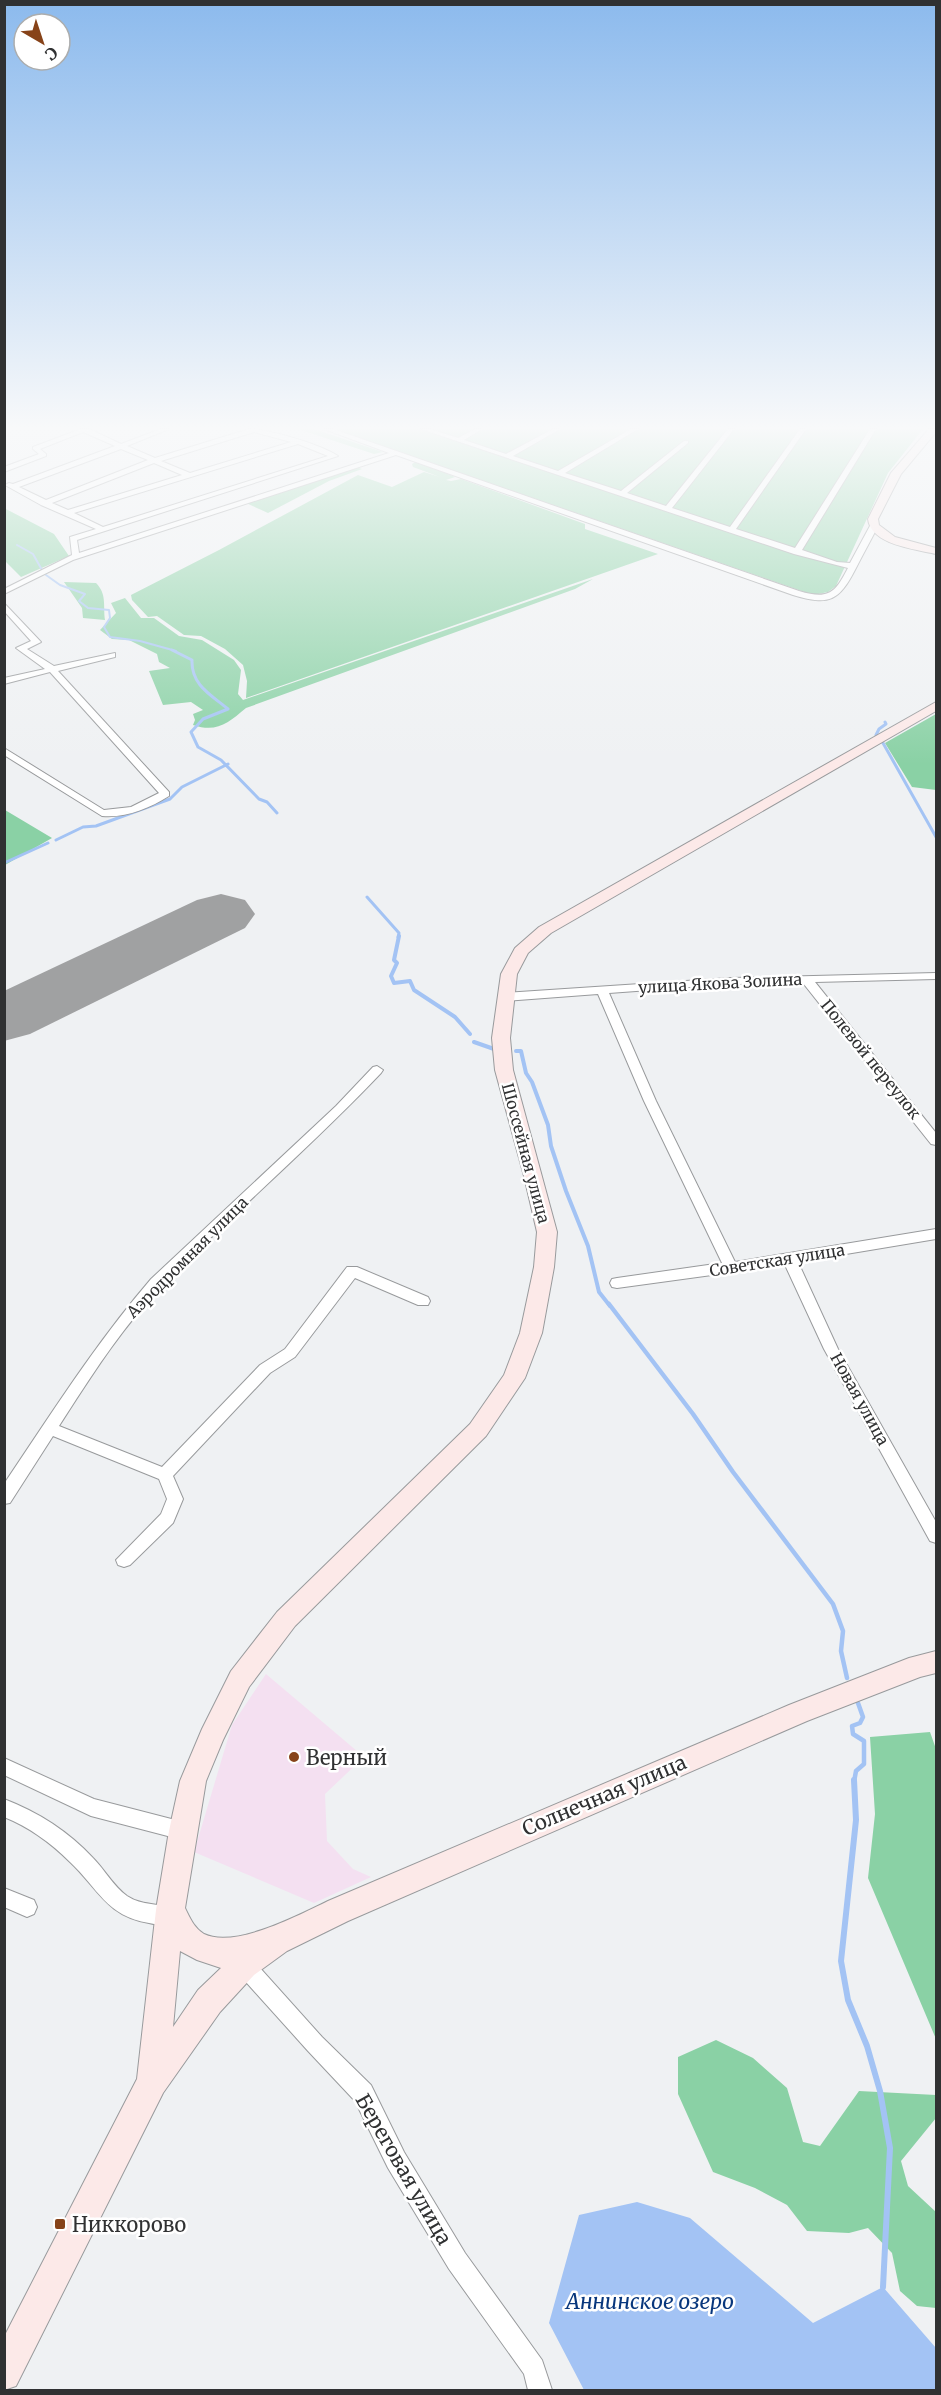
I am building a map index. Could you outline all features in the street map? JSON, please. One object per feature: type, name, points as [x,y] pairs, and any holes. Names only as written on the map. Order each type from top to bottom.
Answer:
[{"type":"main road","points":[[898,541],[936,551]]},
{"type":"main road","name":"Шоссейная улица","points":[[152,2082],[170,1912],[193,1782],[211,1737],[240,1679],[286,1619],[478,1430],[514,1378],[531,1334],[544,1267],[547,1232],[534,1176],[504,1070],[501,1038],[504,997],[509,974],[522,951],[545,930],[691,844],[936,706]]},
{"type":"main road","name":"Солнечная улица","points":[[277,1941],[338,1911],[679,1763],[798,1713],[918,1666],[936,1662]]},
{"type":"main road","points":[[170,1912],[184,1936],[196,1946],[221,1953],[277,1941]]},
{"type":"main road","points":[[4,2374],[152,2082],[209,2001],[244,1965],[277,1941]]},
{"type":"street","points":[[73,541],[77,556]]},
{"type":"street","points":[[4,592],[77,556],[124,541]]},
{"type":"street","points":[[648,541],[820,599],[834,596],[841,589],[866,541]]},
{"type":"street","points":[[765,541],[836,564],[852,566]]},
{"type":"street","points":[[797,552],[804,541]]},
{"type":"street","points":[[4,606],[37,642],[20,648],[53,670],[165,794],[132,810],[114,815],[102,813],[4,751]]},
{"type":"street","points":[[7,679],[112,655]]},
{"type":"street","name":"улица Якова Золина","points":[[504,997],[805,978],[936,976]]},
{"type":"street","name":"Полевой переулок","points":[[805,978],[936,1141]]},
{"type":"street","points":[[602,990],[650,1101],[731,1268]]},
{"type":"street","name":"Аэродромная улица","points":[[4,1498],[111,1336],[156,1283],[340,1109],[377,1070]]},
{"type":"street","name":"Советская улица","points":[[617,1283],[731,1268],[936,1234]]},
{"type":"street","name":"Новая улица","points":[[789,1259],[831,1349],[936,1536]]},
{"type":"street","points":[[165,1475],[265,1369],[290,1353],[351,1271],[423,1301]]},
{"type":"street","points":[[51,1429],[165,1475],[175,1499],[167,1518],[124,1560]]},
{"type":"street","points":[[4,1766],[91,1807],[183,1831]]},
{"type":"street","points":[[4,1808],[35,1822],[85,1862],[112,1897],[123,1906],[141,1913],[170,1912]]},
{"type":"street","points":[[4,1897],[27,1907]]},
{"type":"street","name":"Береговая улица","points":[[244,1965],[363,2093],[396,2160],[457,2261],[534,2368],[540,2391]]},
{"type":"shaded area","points":[[266,1674],[364,1757],[325,1794],[327,1841],[353,1869],[371,1877],[314,1903],[194,1852],[232,1725]]},
{"type":"green space","points":[[5,541],[59,541],[69,556],[21,577],[5,561]]},
{"type":"green space","points":[[236,541],[619,541],[658,554],[246,698],[247,681],[243,665],[225,649],[201,636],[184,635],[157,616],[148,617],[132,600],[131,595]]},
{"type":"green space","points":[[657,541],[857,541],[836,586],[828,592],[813,595]]},
{"type":"green space","points":[[593,579],[575,589],[246,708],[228,722],[209,728],[193,725],[195,720],[193,714],[203,710],[191,702],[163,705],[149,671],[170,668],[159,662],[157,654],[129,640],[112,639],[100,630],[116,613],[111,603],[125,598],[141,618],[154,618],[179,636],[202,640],[234,660],[241,670],[238,694],[243,700]]},
{"type":"green space","points":[[64,582],[96,583],[103,596],[105,620],[83,618],[82,608]]},
{"type":"green space","points":[[936,714],[936,790],[912,787],[885,743]]},
{"type":"green space","points":[[5,810],[52,838],[5,865],[6,837]]},
{"type":"green space","points":[[930,1732],[936,1749],[936,2039],[868,1878],[875,1814],[870,1737]]},
{"type":"green space","points":[[716,2040],[753,2058],[787,2088],[803,2142],[820,2146],[859,2091],[936,2095],[936,2118],[901,2161],[908,2186],[936,2212],[936,2308],[917,2306],[900,2291],[892,2253],[868,2228],[849,2233],[807,2231],[787,2205],[755,2188],[713,2172],[678,2094],[678,2057]]},
{"type":"water","name":"Аннинское озеро","points":[[637,2202],[690,2218],[813,2323],[883,2287],[936,2348],[936,2390],[584,2390],[549,2323],[579,2215]]},
{"type":"waterway","points":[[17,545],[33,554],[42,570]]},
{"type":"waterway","points":[[46,575],[60,585],[85,594],[79,601],[88,608],[109,610],[110,618],[104,627],[110,637],[140,641],[176,651]]},
{"type":"waterway","points":[[172,650],[192,660],[198,683],[228,709],[203,719],[191,732],[198,747],[226,765]]},
{"type":"waterway","points":[[876,735],[879,729],[886,724],[885,722]]},
{"type":"waterway","points":[[883,743],[936,837]]},
{"type":"waterway","points":[[56,840],[83,827],[96,826],[170,799],[182,787],[226,765]]},
{"type":"waterway","points":[[226,765],[259,799],[267,802],[277,813]]},
{"type":"waterway","points":[[4,863],[48,843]]},
{"type":"waterway","points":[[367,897],[399,933],[398,937]]},
{"type":"waterway","points":[[399,936],[394,960],[397,963],[391,976],[394,983],[410,981],[414,990],[455,1017],[470,1034]]},
{"type":"waterway","points":[[474,1042],[494,1049]]},
{"type":"waterway","points":[[516,1051],[521,1051],[526,1073],[532,1082],[548,1125],[551,1146],[588,1246],[599,1292],[610,1306]]},
{"type":"waterway","points":[[609,1304],[833,1604],[843,1631],[841,1651],[847,1678]]},
{"type":"waterway","points":[[854,1782],[856,1771],[864,1764],[864,1741],[853,1734],[852,1726],[860,1723],[863,1717],[858,1703]]},
{"type":"waterway","points":[[854,1782],[856,1820],[841,1961],[848,2000],[867,2046],[880,2091],[890,2148],[883,2287]]},
{"type":"runway","points":[[4,1019],[221,914]]},
{"type":"place","name":"Верный","points":[[294,1757]]},
{"type":"place","name":"Никкорово","points":[[60,2224]]}]
